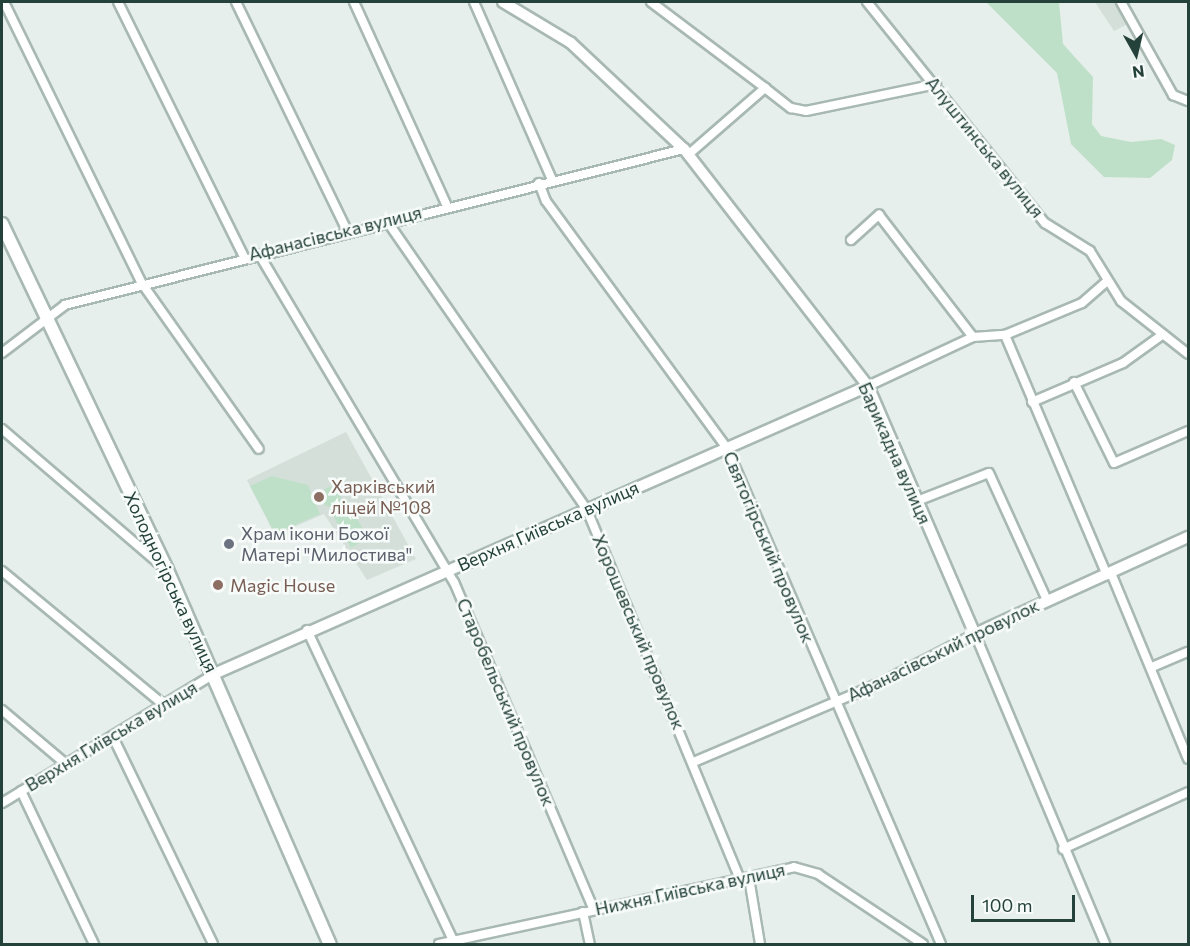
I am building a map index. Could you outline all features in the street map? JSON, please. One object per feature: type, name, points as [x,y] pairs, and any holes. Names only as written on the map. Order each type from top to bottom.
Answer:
[{"type":"main road","name":"Холодногірська вулиця","points":[[2,224],[47,313],[167,570],[330,945]]},
{"type":"street","points":[[4,2],[141,282],[259,449]]},
{"type":"street","points":[[118,2],[244,257]]},
{"type":"street","points":[[236,2],[347,231]]},
{"type":"street","points":[[354,2],[446,204]]},
{"type":"street","points":[[474,2],[552,180]]},
{"type":"street","name":"Барикадна вулиця","points":[[503,2],[571,43],[686,151],[868,386],[1105,945]]},
{"type":"street","points":[[651,2],[791,108],[806,111],[936,84]]},
{"type":"street","name":"Алуштинська вулиця","points":[[867,2],[936,84],[1045,223],[1090,251],[1121,301],[1162,335],[1186,350]]},
{"type":"street","points":[[1121,2],[1173,95],[1188,101]]},
{"type":"street","name":"Афанасівська вулиця","points":[[2,353],[47,313],[141,282],[260,254],[446,204],[686,151],[765,88]]},
{"type":"street","name":"Святогірський провулок","points":[[539,183],[546,201],[728,448],[941,945]]},
{"type":"street","points":[[850,240],[879,215],[974,337]]},
{"type":"street","name":"Хорошевський провулок","points":[[387,220],[587,510],[745,879],[760,945]]},
{"type":"street","name":"Старобельський провулок","points":[[260,254],[356,424],[448,570],[594,909]]},
{"type":"street","name":"Верхня Гиївська вулиця","points":[[2,803],[214,674],[307,630],[587,510],[974,337],[1005,334],[1082,303],[1107,281]]},
{"type":"street","points":[[1005,334],[1032,402],[1152,667],[1188,757]]},
{"type":"street","points":[[1032,402],[1074,382],[1123,363],[1162,335]]},
{"type":"street","points":[[1074,382],[1114,463],[1188,430]]},
{"type":"street","points":[[2,429],[167,570]]},
{"type":"street","points":[[917,501],[989,473],[1047,600]]},
{"type":"street","name":"Афанасівський провулок","points":[[696,761],[836,702],[1047,600],[1188,537]]},
{"type":"street","points":[[2,571],[164,705]]},
{"type":"street","points":[[307,630],[455,943]]},
{"type":"street","points":[[1152,667],[1188,652]]},
{"type":"street","points":[[2,710],[67,765]]},
{"type":"street","points":[[113,737],[213,945]]},
{"type":"street","points":[[21,791],[94,945]]},
{"type":"street","points":[[1063,849],[1188,792]]},
{"type":"street","name":"Нижня Гиївська вулиця","points":[[439,945],[594,909],[794,867],[818,874],[923,945]]},
{"type":"street","points":[[583,912],[590,945]]},
{"type":"shaded area","points":[[1095,2],[1115,2],[1128,24],[1114,31]]},
{"type":"shaded area","name":"Харківський ліцей №108","points":[[346,432],[416,559],[367,580],[324,514],[275,535],[247,480]]},
{"type":"green space","points":[[986,2],[1059,2],[1063,44],[1093,77],[1092,124],[1101,136],[1131,142],[1161,139],[1175,145],[1172,160],[1150,178],[1104,177],[1071,144],[1057,73]]},
{"type":"green space","points":[[272,476],[308,485],[320,514],[275,534],[250,486]]},
{"type":"green space","points":[[327,487],[335,487],[341,493],[341,501],[335,507],[327,507],[321,501],[321,493]]},
{"type":"green space","points":[[346,499],[368,538],[351,548],[329,508]]},
{"type":"place","name":"Харківський ліцей №108","points":[[319,497]]},
{"type":"place","name":"Храм ікони Божої Матері \"Милостива\"","points":[[229,544]]},
{"type":"place","name":"Magic House","points":[[218,585]]}]
